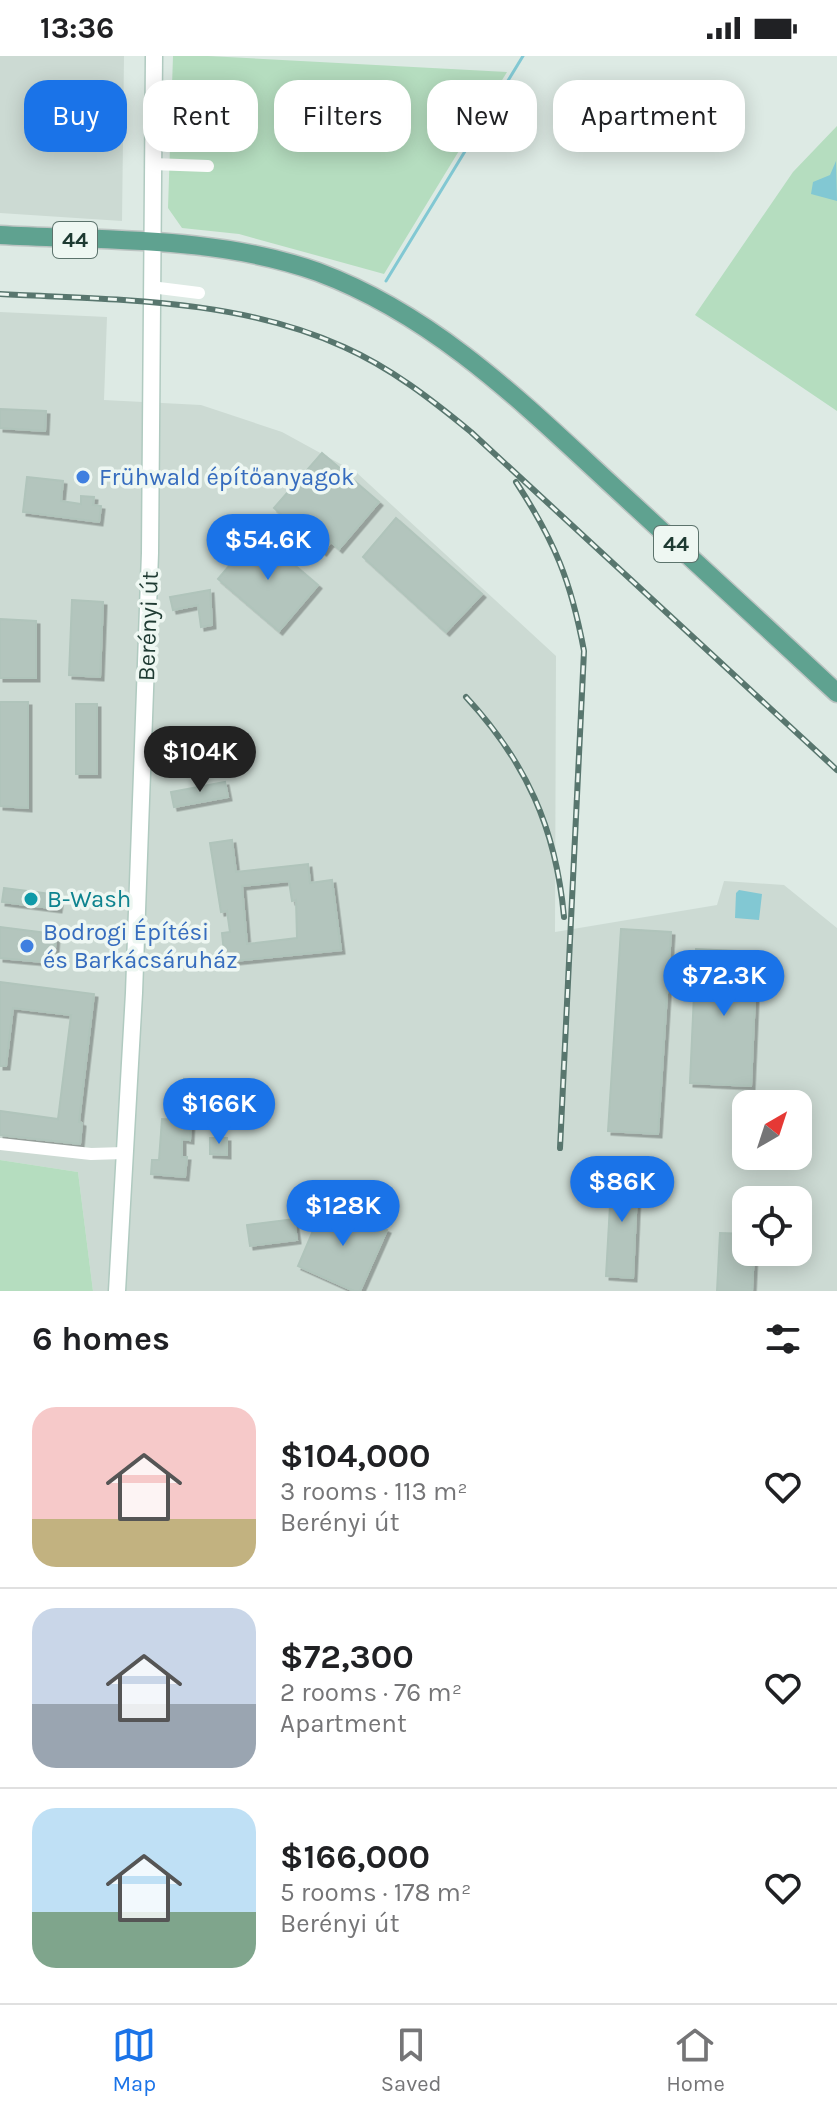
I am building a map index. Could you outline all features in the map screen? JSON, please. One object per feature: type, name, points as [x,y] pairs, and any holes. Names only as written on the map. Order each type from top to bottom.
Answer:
[{"type":"main road","name":"44","points":[[0,235],[224,250],[316,272],[370,294],[435,332],[514,395],[837,693]]},
{"type":"street","name":"Berényi út","points":[[117,1291],[134,993],[150,553],[154,56]]},
{"type":"street","points":[[152,164],[208,166]]},
{"type":"street","points":[[151,287],[199,293]]},
{"type":"street","points":[[0,1144],[91,1154],[124,1153]]},
{"type":"shaded area","points":[[0,56],[124,56],[124,80],[24,80],[24,152],[123,152],[122,221],[0,213]]},
{"type":"shaded area","points":[[0,312],[107,317],[104,400],[201,405],[282,432],[357,473],[556,656],[555,932],[717,905],[724,881],[784,885],[837,928],[837,1291],[93,1291],[78,1172],[0,1160]]},
{"type":"green space","points":[[173,56],[507,72],[502,80],[427,80],[427,152],[458,152],[384,274],[239,234],[182,228],[168,208],[170,152],[258,152],[258,80],[172,80]]},
{"type":"green space","points":[[837,126],[837,411],[695,315],[793,172]]},
{"type":"green space","points":[[0,1160],[78,1172],[93,1291],[0,1291]]},
{"type":"water","points":[[836,161],[837,201],[811,194],[813,182],[830,175]]},
{"type":"water","points":[[739,890],[762,894],[759,920],[735,918],[736,893]]},
{"type":"building","points":[[0,409],[46,411],[45,431],[0,428]]},
{"type":"building","points":[[322,453],[379,502],[339,549],[331,542],[323,552],[274,508]]},
{"type":"building","points":[[27,477],[63,481],[61,501],[81,504],[81,496],[94,497],[93,505],[101,506],[99,522],[23,512]]},
{"type":"building","points":[[396,518],[482,594],[446,632],[363,557]]},
{"type":"building","points":[[257,533],[318,585],[279,631],[218,579]]},
{"type":"building","points":[[210,590],[212,625],[201,627],[198,605],[173,610],[170,597]]},
{"type":"building","points":[[72,600],[103,602],[100,677],[69,675]]},
{"type":"building","points":[[0,619],[36,621],[36,678],[0,678]]},
{"type":"building","points":[[0,702],[28,702],[28,808],[0,806]]},
{"type":"building","points":[[76,704],[97,704],[97,774],[76,774]]},
{"type":"building","points":[[225,782],[228,797],[174,807],[171,792]]},
{"type":"building","points":[[232,840],[236,872],[308,864],[310,883],[332,880],[341,950],[225,962],[222,933],[230,932],[227,911],[221,912],[210,843]],"holes":[[[289,881],[292,901],[296,900],[297,938],[247,944],[242,886]]]},
{"type":"building","name":"B-Wash","points":[[4,888],[60,895],[58,909],[2,902]]},
{"type":"building","name":"Bodrogi Építési és Barkácsáruház","points":[[0,927],[56,934],[54,963],[0,958]]},
{"type":"building","points":[[621,929],[671,932],[658,1134],[608,1131]]},
{"type":"building","points":[[696,949],[757,952],[751,1086],[690,1083]]},
{"type":"building","points":[[0,982],[94,994],[79,1122],[82,1123],[80,1144],[0,1135],[0,1111],[58,1119],[71,1015],[13,1008],[6,1066],[0,1066]]},
{"type":"building","points":[[184,1079],[199,1081],[198,1098],[217,1100],[215,1117],[191,1114],[190,1140],[182,1139],[182,1157],[187,1157],[185,1177],[151,1174],[152,1160],[159,1160],[162,1119],[180,1120]]},
{"type":"building","points":[[210,1138],[227,1138],[227,1155],[210,1154]]},
{"type":"building","points":[[612,1170],[638,1171],[633,1278],[606,1276]]},
{"type":"building","points":[[357,1205],[354,1216],[387,1230],[360,1291],[354,1291],[298,1266],[321,1212]]},
{"type":"building","points":[[294,1219],[297,1240],[250,1246],[247,1225]]},
{"type":"building","points":[[720,1233],[732,1233],[732,1266],[753,1266],[752,1291],[717,1291]]},
{"type":"waterway","points":[[386,281],[523,56]]},
{"type":"railway","points":[[0,294],[131,300],[218,310],[303,331],[378,364],[426,396],[471,432],[837,770]]},
{"type":"railway","points":[[516,482],[560,563],[584,651],[560,1148]]},
{"type":"railway","points":[[466,697],[506,746],[534,798],[554,854],[564,917]]},
{"type":"place","name":"Frühwald építőanyagok","points":[[83,477]]},
{"type":"place","name":"B-Wash","points":[[31,899]]},
{"type":"place","name":"Bodrogi Építési és Barkácsáruház","points":[[27,946]]}]
